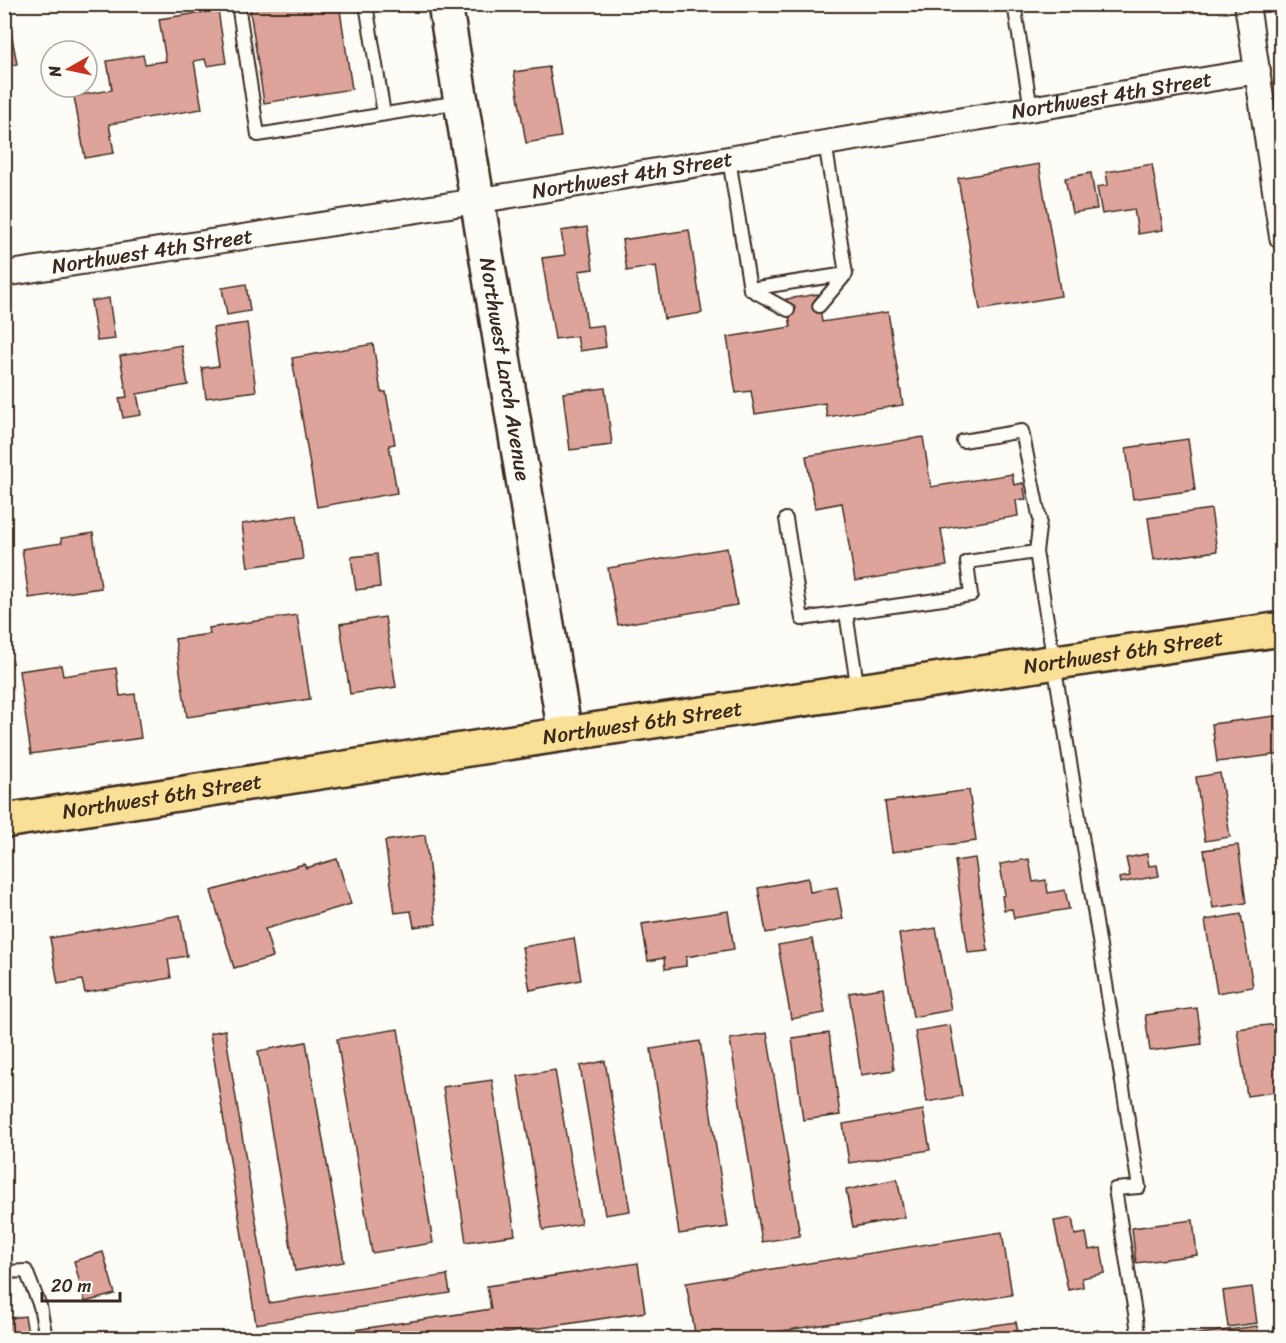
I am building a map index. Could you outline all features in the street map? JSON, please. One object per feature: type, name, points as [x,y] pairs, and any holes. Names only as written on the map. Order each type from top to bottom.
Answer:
[{"type":"main road","name":"Northwest 6th Street","points":[[4,821],[565,734],[1281,629]]},
{"type":"street","name":"Northwest Larch Avenue","points":[[445,4],[565,734]]},
{"type":"street","points":[[1247,4],[1281,237]]},
{"type":"street","name":"Northwest 4th Street","points":[[4,274],[476,201],[1258,70]]},
{"type":"lane","points":[[238,4],[258,135],[460,101]]},
{"type":"lane","points":[[366,4],[384,114]]},
{"type":"lane","points":[[1014,4],[1031,109]]},
{"type":"lane","points":[[819,306],[846,274],[825,142]]},
{"type":"lane","points":[[729,159],[750,289]]},
{"type":"lane","points":[[750,289],[846,274]]},
{"type":"lane","points":[[750,289],[788,310]]},
{"type":"lane","points":[[963,441],[1022,431],[1040,520],[1036,552],[1139,1187],[1115,1189],[1139,1338]]},
{"type":"lane","points":[[786,519],[802,619],[971,595],[967,562],[1036,552]]},
{"type":"lane","points":[[846,613],[858,691]]},
{"type":"lane","points":[[4,1272],[26,1271],[40,1306],[46,1338]]},
{"type":"building","points":[[249,4],[339,4],[352,89],[264,103]]},
{"type":"building","points":[[218,10],[226,63],[207,66],[205,59],[194,61],[202,109],[109,124],[114,153],[85,158],[75,99],[99,99],[99,92],[112,90],[107,61],[143,55],[145,64],[166,61],[159,19]]},
{"type":"building","points":[[11,32],[17,64],[4,67],[4,33]]},
{"type":"building","points":[[549,67],[561,137],[526,143],[514,72]]},
{"type":"building","points":[[1039,164],[1061,296],[980,310],[958,178]]},
{"type":"building","points":[[1152,164],[1163,230],[1138,234],[1134,209],[1102,214],[1097,187],[1108,185],[1106,172]]},
{"type":"building","points":[[1091,173],[1097,209],[1072,213],[1065,178]]},
{"type":"building","points":[[587,227],[593,269],[579,271],[587,327],[603,325],[606,347],[580,351],[577,336],[555,339],[542,258],[565,255],[561,231]]},
{"type":"building","points":[[689,230],[702,313],[664,319],[656,266],[627,271],[622,240]]},
{"type":"building","points":[[246,284],[250,311],[227,315],[222,288]]},
{"type":"building","points":[[818,294],[822,322],[888,312],[903,405],[827,417],[825,403],[755,414],[751,391],[736,393],[727,337],[791,327],[786,299]]},
{"type":"building","points":[[109,298],[115,339],[97,341],[91,301]]},
{"type":"building","points":[[247,323],[256,391],[206,398],[202,368],[219,366],[213,328]]},
{"type":"building","points":[[373,344],[381,392],[386,392],[395,444],[389,445],[397,493],[317,507],[292,358]]},
{"type":"building","points":[[181,345],[188,385],[137,394],[141,415],[123,418],[119,398],[127,397],[120,356]]},
{"type":"building","points":[[605,388],[612,445],[570,450],[563,393]]},
{"type":"building","points":[[923,437],[931,487],[1012,474],[1014,485],[1023,483],[1026,499],[1016,500],[1018,516],[941,529],[947,566],[855,581],[842,503],[815,508],[806,456]]},
{"type":"building","points":[[1188,439],[1195,490],[1133,499],[1126,448]]},
{"type":"building","points":[[1211,509],[1217,551],[1154,560],[1148,518]]},
{"type":"building","points":[[297,515],[303,559],[248,567],[242,524]]},
{"type":"building","points":[[93,533],[101,588],[29,598],[22,549],[62,543],[61,538]]},
{"type":"building","points":[[727,548],[737,605],[618,625],[608,568]]},
{"type":"building","points":[[377,554],[380,587],[356,590],[351,557]]},
{"type":"building","points":[[297,615],[310,699],[187,717],[175,639],[210,634],[209,628]]},
{"type":"building","points":[[385,617],[396,687],[350,694],[340,624]]},
{"type":"building","points":[[61,665],[63,676],[116,668],[120,696],[135,694],[141,738],[31,754],[19,671]]},
{"type":"building","points":[[1282,715],[1282,754],[1217,762],[1212,724]]},
{"type":"building","points":[[1220,773],[1230,837],[1205,841],[1196,777]]},
{"type":"building","points":[[969,790],[976,841],[892,852],[885,802]]},
{"type":"building","points":[[425,835],[436,924],[414,927],[411,911],[395,913],[385,841]]},
{"type":"building","points":[[1238,845],[1246,903],[1213,908],[1204,850]]},
{"type":"building","points":[[1147,854],[1149,866],[1157,865],[1159,876],[1120,883],[1119,878],[1130,876],[1126,858]]},
{"type":"building","points":[[975,858],[988,951],[968,953],[955,861]]},
{"type":"building","points":[[337,859],[351,904],[265,929],[273,957],[234,968],[211,891],[304,864],[306,868]]},
{"type":"building","points":[[1029,859],[1033,882],[1046,880],[1048,893],[1065,890],[1069,909],[1014,918],[1012,909],[1004,910],[1002,896],[1005,895],[1000,864]]},
{"type":"building","points":[[808,878],[810,892],[837,887],[843,919],[766,933],[758,888]]},
{"type":"building","points":[[728,911],[734,949],[686,957],[686,966],[665,969],[664,958],[648,961],[642,924]]},
{"type":"building","points":[[1241,914],[1253,987],[1217,993],[1205,920]]},
{"type":"building","points":[[180,915],[187,956],[168,959],[171,978],[85,993],[82,980],[58,984],[50,938]]},
{"type":"building","points":[[936,928],[951,1010],[913,1017],[899,934]]},
{"type":"building","points":[[574,938],[581,980],[530,990],[522,947]]},
{"type":"building","points":[[812,939],[825,1013],[791,1019],[778,945]]},
{"type":"building","points":[[4,987],[10,1023],[4,1024]]},
{"type":"building","points":[[883,988],[894,1070],[861,1075],[849,993]]},
{"type":"building","points":[[1197,1008],[1202,1044],[1150,1051],[1145,1015]]},
{"type":"building","points":[[1276,1024],[1282,1062],[1282,1091],[1247,1096],[1237,1029]]},
{"type":"building","points":[[950,1025],[962,1096],[927,1102],[915,1031]]},
{"type":"building","points":[[398,1029],[433,1243],[372,1253],[337,1039]]},
{"type":"building","points":[[225,1030],[269,1303],[447,1275],[450,1293],[256,1324],[210,1033]]},
{"type":"building","points":[[767,1033],[800,1236],[762,1242],[730,1039]]},
{"type":"building","points":[[829,1033],[840,1115],[803,1120],[792,1038]]},
{"type":"building","points":[[700,1041],[728,1227],[679,1234],[651,1049]]},
{"type":"building","points":[[306,1042],[344,1262],[295,1271],[258,1051]]},
{"type":"building","points":[[605,1061],[630,1211],[605,1215],[580,1066]]},
{"type":"building","points":[[555,1070],[581,1224],[543,1230],[518,1076]]},
{"type":"building","points":[[492,1080],[515,1235],[466,1242],[443,1087]]},
{"type":"building","points":[[923,1110],[930,1150],[849,1163],[843,1124]]},
{"type":"building","points":[[897,1179],[905,1217],[853,1227],[846,1190]]},
{"type":"building","points":[[1072,1218],[1075,1235],[1086,1233],[1089,1250],[1101,1248],[1105,1273],[1082,1278],[1083,1287],[1068,1290],[1054,1221]]},
{"type":"building","points":[[1193,1220],[1197,1255],[1136,1263],[1132,1228]]},
{"type":"building","points":[[1002,1232],[1012,1295],[738,1338],[696,1338],[686,1283]]},
{"type":"building","points":[[103,1252],[115,1294],[85,1302],[74,1261]]},
{"type":"building","points":[[638,1263],[645,1312],[475,1338],[302,1338],[491,1309],[487,1286]]},
{"type":"building","points":[[1252,1287],[1257,1323],[1228,1327],[1223,1291]]},
{"type":"building","points":[[25,1316],[29,1338],[4,1338],[4,1319]]},
{"type":"building","points":[[1016,1322],[1019,1338],[904,1338]]},
{"type":"building","points":[[1257,1326],[1259,1338],[1177,1338],[1177,1337]]},
{"type":"building","points":[[1098,1330],[1100,1338],[1072,1338],[1071,1335]]}]
